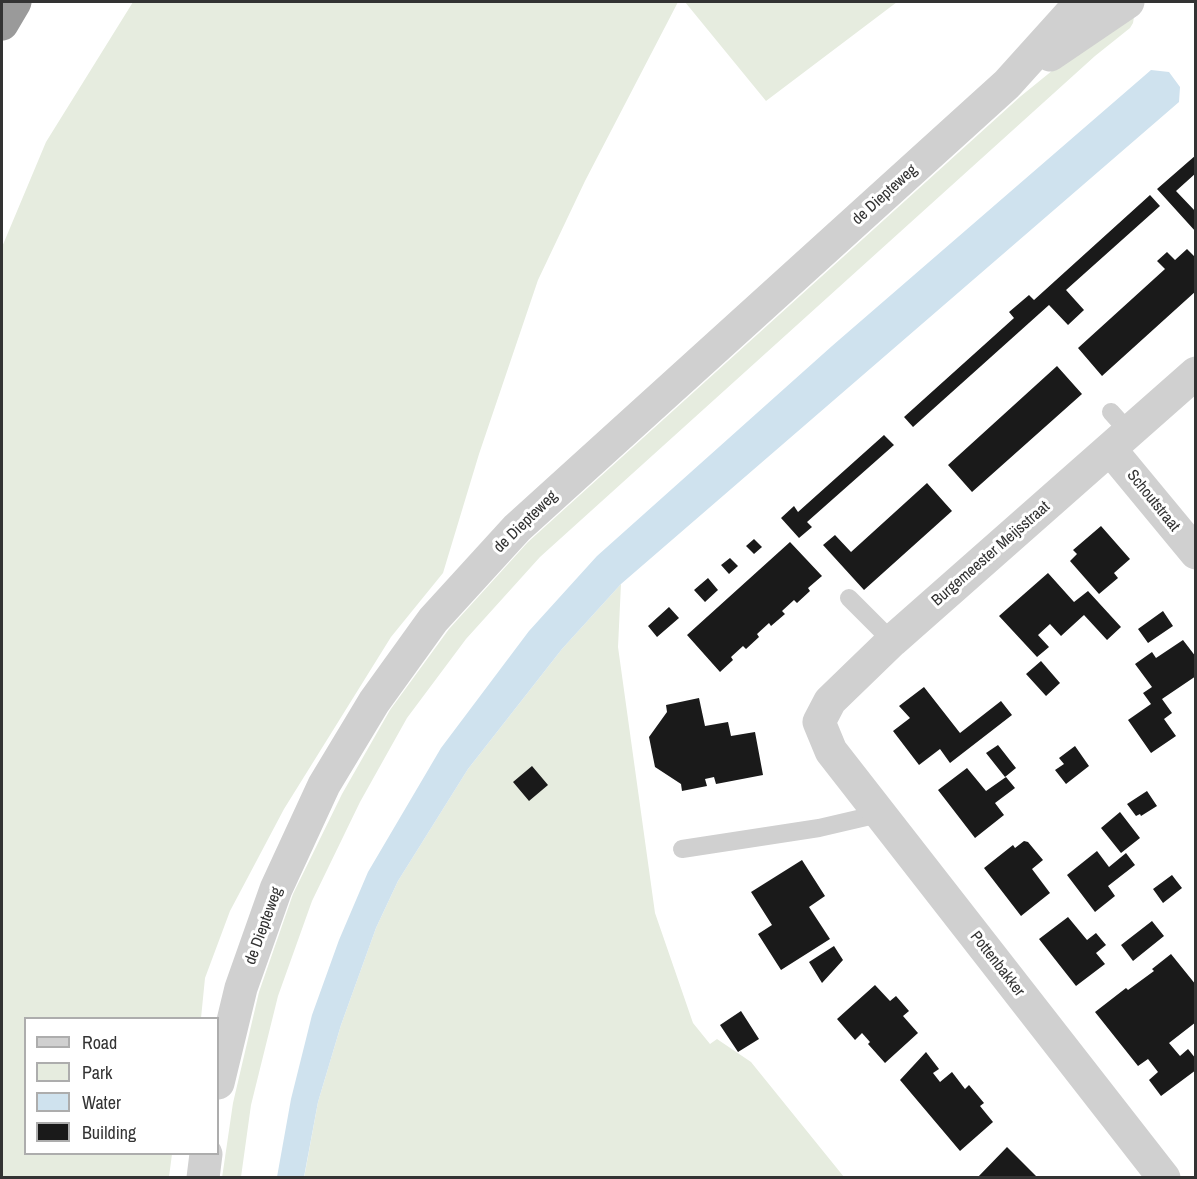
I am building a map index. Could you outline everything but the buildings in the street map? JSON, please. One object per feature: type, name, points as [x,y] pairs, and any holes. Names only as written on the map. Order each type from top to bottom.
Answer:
[{"type":"highway","points":[[2,24],[15,2]]},
{"type":"street","name":"de Diepteweg","points":[[219,1079],[241,988],[276,889],[320,796],[374,702],[433,620],[517,528],[1007,84],[1081,2]]},
{"type":"street","name":"de Diepteweg","points":[[1007,84],[1128,2]]},
{"type":"street","name":"Burgemeester Meijsstraat","points":[[831,751],[819,722],[830,701],[1117,431],[1196,373]]},
{"type":"street","name":"Schoutstraat","points":[[1117,431],[1196,553]]},
{"type":"street","name":"Pottenbakker","points":[[831,751],[1164,1178]]},
{"type":"street","points":[[203,1178],[206,1155]]},
{"type":"lane","points":[[849,598],[892,641]]},
{"type":"lane","points":[[682,849],[819,828],[879,814]]},
{"type":"green space","points":[[133,2],[678,2],[585,181],[538,280],[479,454],[443,573],[391,637],[284,809],[230,911],[205,978],[201,1017],[24,1017],[24,1155],[172,1155],[169,1177],[2,1177],[2,247],[46,142]]},
{"type":"green space","points":[[685,2],[897,2],[766,101]]},
{"type":"green space","points":[[1134,17],[1130,28],[1095,56],[540,557],[466,639],[407,718],[360,802],[312,901],[278,996],[251,1105],[241,1177],[222,1178],[233,1103],[259,992],[293,894],[342,794],[390,710],[449,629],[528,542],[1021,96],[1085,44]]},
{"type":"green space","points":[[621,584],[618,647],[655,913],[693,1023],[710,1044],[717,1039],[751,1062],[844,1177],[304,1178],[318,1102],[341,1025],[376,928],[398,881],[468,769],[562,649]]},
{"type":"water","points":[[1151,70],[1169,72],[1180,87],[1179,102],[621,584],[562,649],[468,769],[398,881],[376,928],[341,1025],[318,1102],[304,1177],[277,1177],[291,1099],[312,1015],[339,940],[368,872],[441,748],[529,631],[597,556],[832,346]]}]
